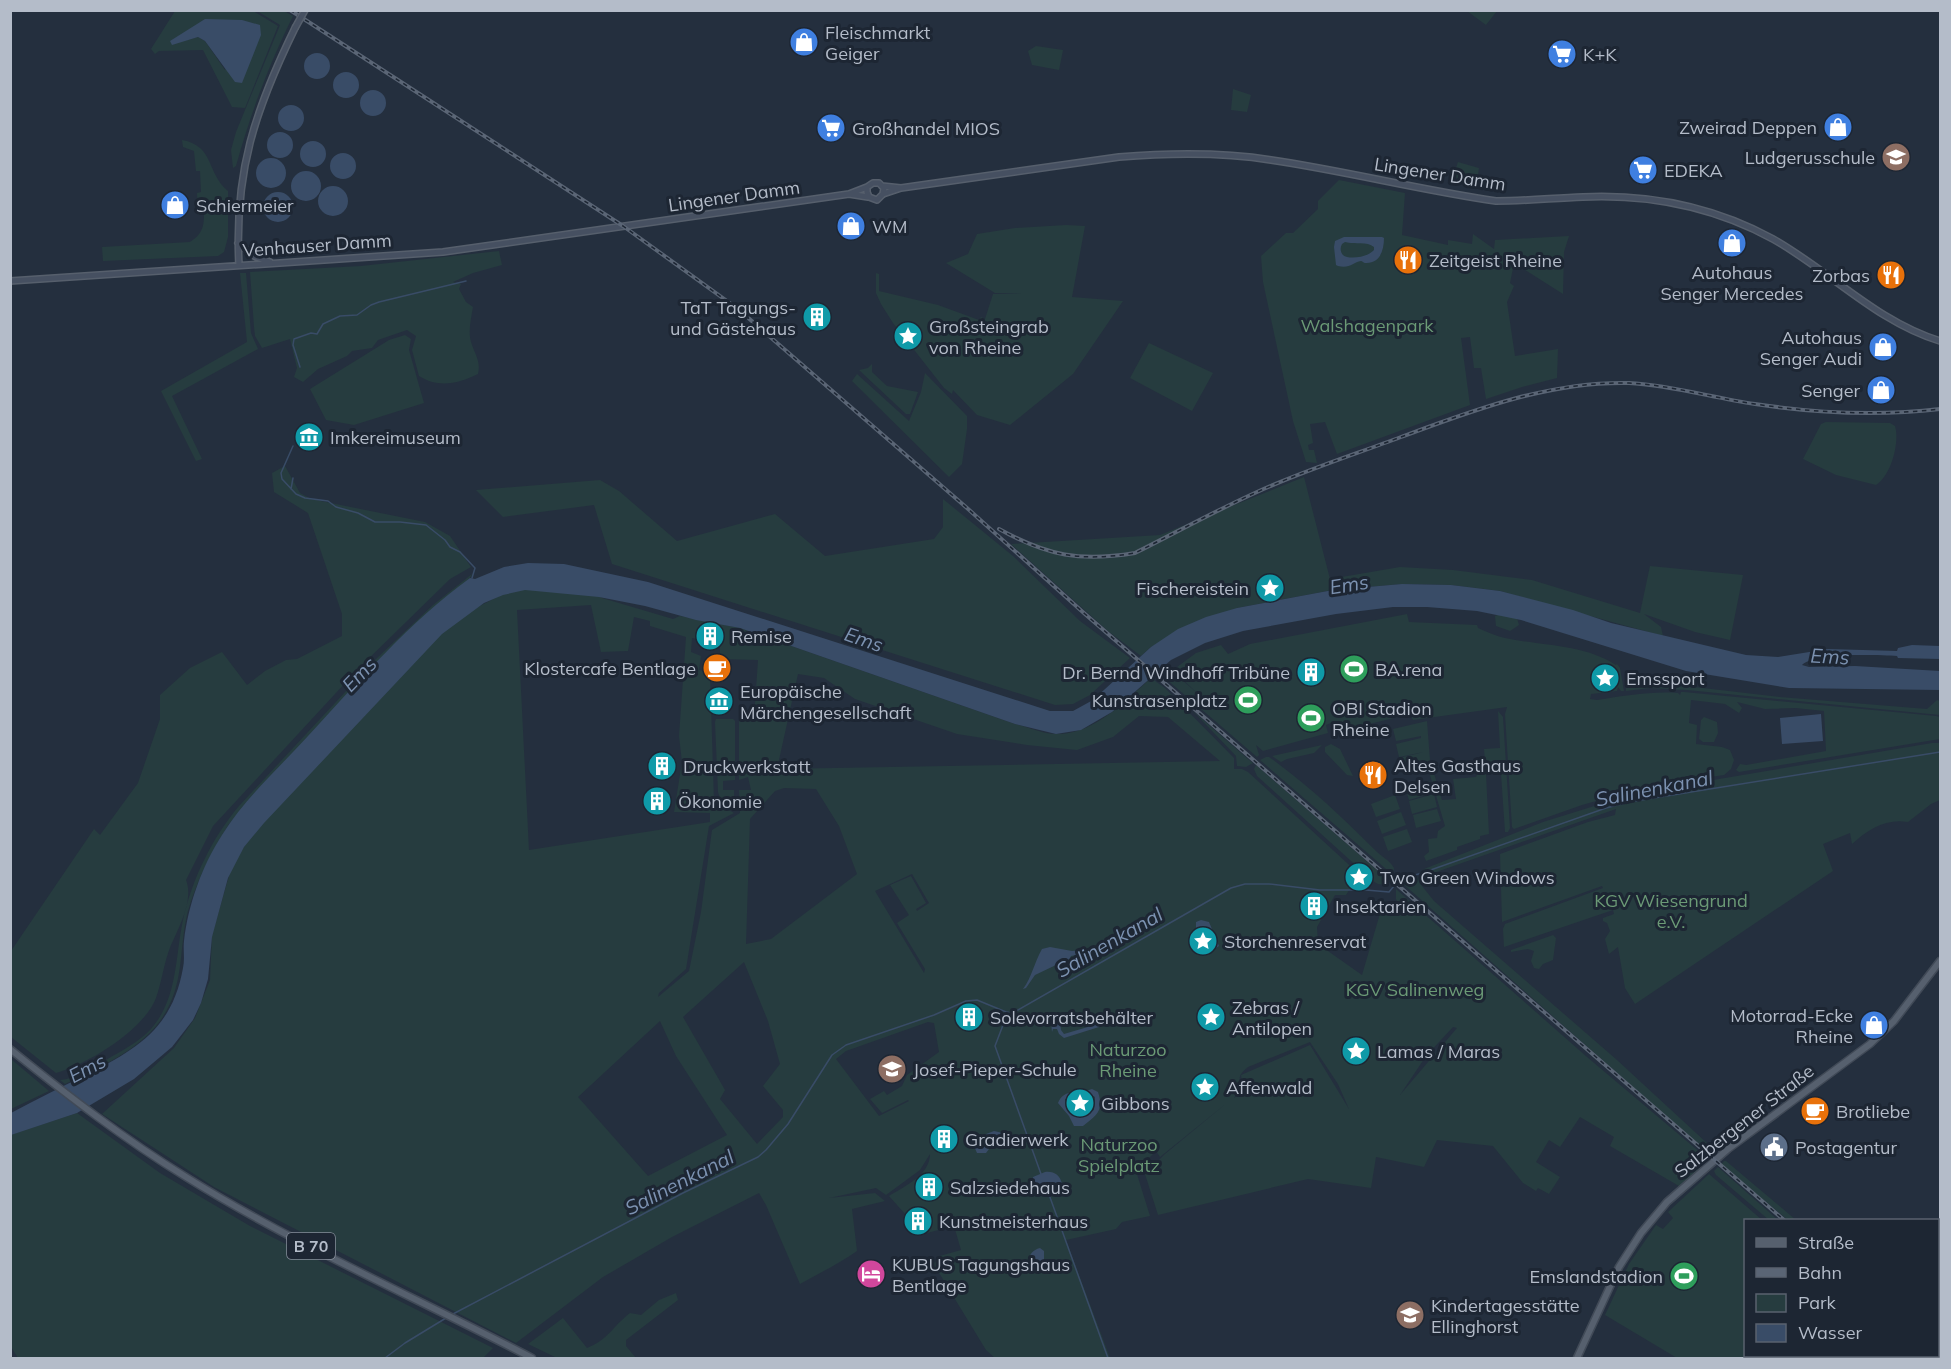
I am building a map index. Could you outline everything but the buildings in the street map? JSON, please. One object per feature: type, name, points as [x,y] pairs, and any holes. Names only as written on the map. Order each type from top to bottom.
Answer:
[{"type":"main road","points":[[239,265],[240,184],[248,148],[266,93],[305,10]]},
{"type":"main road","name":"Lingener Damm","points":[[884,194],[901,188],[1151,154],[1218,155],[1269,159],[1496,201],[1583,197],[1661,200],[1706,212],[1773,239],[1885,315],[1905,327],[1941,341]]},
{"type":"main road","points":[[873,183],[882,186],[884,194],[877,200],[869,197],[867,187],[873,183]]},
{"type":"main road","name":"Lingener Damm","points":[[882,186],[901,188]]},
{"type":"main road","name":"Lingener Damm","points":[[623,226],[849,194],[867,187]]},
{"type":"main road","name":"Lingener Damm","points":[[849,194],[869,197]]},
{"type":"main road","name":"Venhauser Damm","points":[[10,281],[443,252],[623,226]]},
{"type":"main road","points":[[238,243],[260,259],[288,262]]},
{"type":"main road","name":"Salzbergener Straße","points":[[1577,1359],[1612,1281],[1627,1254],[1667,1202],[1728,1149],[1870,1044],[1894,1021],[1941,961]]},
{"type":"main road","name":"B 70","points":[[10,1049],[119,1133],[188,1179],[228,1202],[532,1359]]},
{"type":"green space","points":[[1467,10],[1497,11],[1486,25]]},
{"type":"green space","points":[[175,11],[253,11],[278,26],[245,108],[232,107],[203,50],[159,51],[155,54],[151,49]],"holes":[[[242,20],[225,70],[205,41],[198,37],[187,40]]]},
{"type":"green space","points":[[257,11],[284,11],[293,16],[268,72],[236,166],[233,168],[231,150],[236,132],[280,25]]},
{"type":"green space","points":[[1036,46],[1063,50],[1059,70],[1032,65],[1028,51]]},
{"type":"green space","points":[[1233,89],[1251,95],[1247,112],[1231,110]]},
{"type":"green space","points":[[182,140],[200,148],[221,184],[228,191],[228,237],[224,252],[218,256],[103,261],[102,247],[190,242],[199,234],[204,215],[198,215],[197,193],[201,192],[200,171],[196,171],[194,151],[183,147]]},
{"type":"green space","points":[[1458,162],[1479,168],[1477,182],[1453,177]]},
{"type":"green space","name":"Walshagenpark","points":[[1339,180],[1405,193],[1402,235],[1448,245],[1448,240],[1472,244],[1473,234],[1494,249],[1495,240],[1569,236],[1564,252],[1563,294],[1514,263],[1510,283],[1514,286],[1507,302],[1515,356],[1558,349],[1557,378],[1486,399],[1481,368],[1474,368],[1470,337],[1461,338],[1470,405],[1337,454],[1325,422],[1310,424],[1313,443],[1308,445],[1309,450],[1314,450],[1317,463],[1306,462],[1293,421],[1263,282],[1261,256],[1286,233],[1293,233],[1318,209],[1318,201]]},
{"type":"green space","points":[[1085,226],[1072,297],[1123,301],[1073,374],[1010,425],[977,415],[953,390],[952,394],[944,388],[893,323],[876,293],[876,273],[879,274],[879,291],[938,305],[979,320],[981,317],[985,319],[993,294],[1022,294],[995,293],[946,263],[968,254],[977,234],[1015,228]]},
{"type":"green space","points":[[499,251],[502,265],[473,273],[453,282],[461,284],[459,289],[466,302],[473,307],[470,338],[479,369],[478,374],[463,380],[441,383],[419,376],[412,350],[416,336],[407,330],[378,340],[372,348],[352,351],[347,356],[318,369],[303,382],[294,377],[297,368],[290,339],[262,348],[255,336],[250,272],[361,266]]},
{"type":"green space","points":[[240,273],[246,273],[251,333],[258,349],[172,396],[202,459],[196,461],[161,391],[247,342]]},
{"type":"green space","points":[[405,335],[411,339],[409,350],[424,403],[354,425],[326,420],[310,389],[389,340]]},
{"type":"green space","points":[[1149,343],[1213,373],[1192,411],[1130,378]]},
{"type":"green space","points":[[872,364],[872,372],[887,386],[918,392],[910,414],[906,414],[859,370],[868,368]]},
{"type":"green space","points":[[925,373],[967,416],[962,464],[949,477],[852,381],[857,374],[909,421],[921,392]]},
{"type":"green space","points":[[1826,422],[1890,423],[1895,426],[1896,441],[1893,458],[1881,481],[1876,485],[1836,475],[1803,459],[1821,424]]},
{"type":"green space","points":[[285,466],[300,493],[311,499],[425,522],[450,536],[471,567],[450,579],[359,668],[213,826],[186,880],[187,905],[150,1010],[140,1022],[114,1044],[69,1069],[56,1073],[11,1037],[11,951],[94,829],[100,835],[138,783],[160,719],[160,695],[190,668],[222,652],[247,685],[265,671],[286,660],[297,659],[342,636],[342,614],[308,513],[274,492],[272,473]]},
{"type":"green space","points":[[1304,477],[1330,579],[1400,567],[1453,570],[1532,580],[1640,613],[1650,566],[1743,575],[1730,640],[1695,632],[1644,614],[1661,627],[1663,636],[1500,591],[1451,585],[1402,584],[1333,590],[1237,608],[1151,647],[1141,656],[1108,631],[1011,544],[1160,535]]},
{"type":"green space","points":[[600,480],[619,491],[677,541],[775,514],[825,556],[934,539],[943,527],[943,499],[1013,556],[1080,621],[1130,658],[1090,695],[1073,704],[1055,705],[612,564],[594,505],[503,517],[476,490]]},
{"type":"green space","points":[[472,574],[414,625],[229,824],[206,866],[192,899],[185,925],[178,980],[174,994],[160,1021],[141,1041],[117,1058],[65,1084],[60,1080],[78,1075],[95,1066],[135,1042],[151,1029],[160,1017],[171,991],[183,920],[192,889],[204,860],[229,818],[376,659],[433,605]]},
{"type":"green space","points":[[525,587],[597,594],[602,598],[673,619],[680,616],[740,628],[1015,724],[1051,734],[1070,733],[1096,723],[1120,706],[1151,678],[1165,688],[1234,758],[1234,769],[1248,772],[1359,874],[1346,895],[1335,895],[1317,927],[1318,944],[1362,975],[1384,900],[1396,910],[1401,909],[1396,899],[1396,889],[1587,1057],[1708,1159],[1697,1161],[1703,1167],[1679,1186],[1610,1146],[1614,1137],[1580,1117],[1560,1147],[1549,1140],[1536,1162],[1560,1177],[1549,1194],[1538,1188],[1536,1191],[1523,1183],[1493,1146],[1437,1140],[1424,1167],[1376,1157],[1371,1188],[1308,1179],[1158,1215],[1145,1174],[1165,1154],[1228,1102],[1160,1157],[1156,1151],[1136,1171],[1150,1216],[1122,1222],[1116,1229],[1066,1240],[1110,1358],[995,1358],[986,1350],[933,1263],[938,1261],[936,1257],[961,1250],[954,1226],[923,1234],[889,1196],[921,1174],[926,1168],[930,1154],[920,1170],[886,1195],[876,1188],[829,1198],[875,1193],[885,1201],[852,1209],[857,1251],[800,1284],[759,1193],[672,1237],[603,1277],[516,1343],[214,1187],[102,1114],[174,1048],[195,1018],[210,980],[212,935],[233,862],[286,788],[432,640],[468,612],[503,594]],"holes":[[[591,605],[601,652],[628,651],[634,617],[650,621],[650,626],[686,637],[679,736],[682,762],[674,812],[710,813],[710,822],[529,850],[517,610]],[[692,638],[720,643],[720,659],[758,660],[754,718],[739,719],[739,780],[748,777],[751,790],[739,790],[740,813],[712,830],[701,912],[689,971],[658,997],[659,993],[686,969],[709,826],[734,813],[714,801],[710,672],[699,670],[701,656],[691,652]],[[798,674],[824,678],[855,699],[957,734],[1027,745],[1077,750],[1113,737],[1139,716],[1168,717],[1220,761],[777,769]],[[784,788],[816,789],[839,826],[857,874],[771,939],[746,944],[750,819],[775,791]],[[912,874],[929,903],[917,911],[916,909],[926,903],[911,876],[890,885],[909,915],[897,923],[925,969],[924,973],[875,891]],[[744,962],[768,1021],[780,1064],[763,1086],[783,1110],[783,1117],[757,1144],[720,1099],[725,1090],[683,1017]],[[660,1021],[676,1056],[727,1135],[648,1176],[578,1097]],[[928,1022],[934,1023],[939,1052],[907,1075],[902,1086],[887,1095],[884,1091],[870,1099],[882,1113],[909,1101],[879,1116],[836,1059],[846,1051]],[[1453,1027],[1457,1028],[1400,1095],[1426,1056]],[[1310,1042],[1338,1084],[1349,1109],[1310,1045],[1241,1075],[1243,1091],[1234,1098],[1241,1086],[1240,1075],[1248,1067]]]},
{"type":"green space","name":"OBI Stadion Rheine","points":[[1407,614],[1409,622],[1477,625],[1478,628],[1502,637],[1576,649],[1617,664],[1620,668],[1624,691],[1618,687],[1617,691],[1591,694],[1590,699],[1658,693],[1678,693],[1680,695],[1684,692],[1936,716],[1940,717],[1940,739],[1739,772],[1736,770],[1740,764],[1746,765],[1826,751],[1824,711],[1796,708],[1765,709],[1737,702],[1742,708],[1739,713],[1725,704],[1691,700],[1689,723],[1697,725],[1696,744],[1730,750],[1734,760],[1731,769],[1724,775],[1649,786],[1582,805],[1514,829],[1512,827],[1505,714],[1507,707],[1413,720],[1410,714],[1337,732],[1333,722],[1326,725],[1328,733],[1263,751],[1256,745],[1259,755],[1257,757],[1158,672],[1166,666],[1197,693],[1173,670],[1196,653],[1221,645],[1228,654],[1250,644]]},
{"type":"green space","points":[[1500,614],[1517,618],[1519,625],[1510,631],[1496,626],[1495,616]]},
{"type":"green space","points":[[1644,684],[1677,685],[1780,697],[1927,709],[1937,700],[1940,701],[1940,715],[1687,690],[1650,688],[1626,691],[1626,688]]},
{"type":"green space","points":[[1193,711],[1253,763],[1246,767],[1237,766],[1236,756]]},
{"type":"green space","points":[[1498,711],[1503,717],[1510,828],[1508,832],[1505,832],[1501,774],[1486,774],[1484,749],[1500,748]]},
{"type":"green space","points":[[1704,717],[1717,722],[1718,733],[1714,742],[1703,742],[1699,739],[1701,720]]},
{"type":"green space","points":[[716,719],[735,721],[735,780],[723,781],[723,790],[734,790],[734,802],[721,801],[718,792]]},
{"type":"green space","points":[[1427,721],[1430,760],[1442,800],[1456,799],[1453,779],[1486,774],[1489,834],[1457,847],[1457,850],[1426,861],[1424,856],[1429,852],[1428,839],[1437,838],[1438,831],[1445,826],[1427,765],[1402,770],[1399,758],[1424,752],[1399,757],[1396,744],[1421,738],[1421,736],[1396,741],[1393,729]]},
{"type":"green space","name":"KGV Wiesengrund e.V.","points":[[1940,743],[1940,800],[1931,804],[1908,822],[1885,823],[1852,844],[1850,833],[1823,844],[1833,871],[1635,1004],[1625,988],[1618,947],[1609,954],[1605,939],[1610,931],[1603,918],[1614,914],[1613,910],[1504,947],[1505,924],[1603,888],[1602,886],[1502,922],[1500,854],[1588,822],[1615,815],[1616,809],[1425,876],[1422,871],[1543,822],[1636,793]]},
{"type":"green space","points":[[1331,744],[1340,749],[1353,776],[1347,775],[1325,752],[1325,747]]},
{"type":"green space","points":[[1322,745],[1314,753],[1281,762],[1272,756]]},
{"type":"green space","points":[[1266,757],[1297,778],[1390,863],[1394,868],[1393,875],[1260,760]]},
{"type":"green space","points":[[1256,765],[1389,882],[1382,885],[1373,881],[1257,776],[1254,769]]},
{"type":"green space","points":[[1430,781],[1433,793],[1409,800],[1405,787]]},
{"type":"green space","points":[[1434,794],[1437,807],[1412,814],[1409,801]]},
{"type":"green space","points":[[1395,795],[1400,809],[1376,817],[1371,804]]},
{"type":"green space","points":[[1437,809],[1441,821],[1416,828],[1413,815]]},
{"type":"green space","points":[[1401,812],[1406,825],[1382,834],[1377,821]]},
{"type":"green space","points":[[1407,829],[1412,842],[1388,851],[1383,837]]},
{"type":"green space","points":[[1418,877],[1434,901],[1617,1060],[1709,1145],[1715,1152],[1712,1157],[1401,882]]},
{"type":"green space","points":[[1553,935],[1556,938],[1553,960],[1543,964],[1539,969],[1534,968],[1531,961],[1534,951],[1528,949],[1511,952],[1511,950]]},
{"type":"green space","points":[[11,1059],[49,1091],[11,1109]]},
{"type":"green space","points":[[77,1113],[160,1173],[250,1226],[493,1348],[483,1358],[18,1358],[10,1345],[10,1135]]},
{"type":"green space","points":[[1726,1161],[1795,1219],[1787,1219],[1721,1165]]},
{"type":"green space","points":[[1718,1167],[1777,1219],[1768,1219],[1714,1171]]},
{"type":"green space","name":"Emslandstadion","points":[[1709,1174],[1761,1219],[1744,1219],[1744,1357],[1768,1357],[1677,1358],[1605,1315],[1629,1264],[1656,1225],[1663,1229],[1673,1218],[1668,1212]]},
{"type":"green space","points":[[676,1293],[678,1300],[626,1340],[626,1346],[636,1358],[557,1358],[528,1344],[563,1318],[587,1348],[606,1337],[630,1313],[641,1315],[659,1300]]},
{"type":"water","points":[[205,19],[242,20],[260,25],[261,35],[242,83],[235,82],[205,41],[198,37],[172,45],[170,41]]},
{"type":"water","points":[[317,53],[326,57],[330,66],[326,75],[317,79],[308,75],[304,66],[308,57]]},
{"type":"water","points":[[346,72],[355,76],[359,85],[355,94],[346,98],[337,94],[333,85],[337,76]]},
{"type":"water","points":[[373,90],[382,94],[386,103],[382,112],[373,116],[364,112],[360,103],[364,94]]},
{"type":"water","points":[[291,105],[300,109],[304,118],[300,127],[291,131],[282,127],[278,118],[282,109]]},
{"type":"water","points":[[280,132],[289,136],[293,145],[289,154],[280,158],[271,154],[267,145],[271,136]]},
{"type":"water","points":[[313,141],[322,145],[326,154],[322,163],[313,167],[304,163],[300,154],[304,145]]},
{"type":"water","points":[[343,153],[352,157],[356,166],[352,175],[343,179],[334,175],[330,166],[334,157]]},
{"type":"water","points":[[271,158],[282,162],[286,173],[282,184],[271,188],[260,184],[256,173],[260,162]]},
{"type":"water","points":[[306,171],[317,175],[321,186],[317,197],[306,201],[295,197],[291,186],[295,175]]},
{"type":"water","points":[[333,186],[344,190],[348,201],[344,212],[333,216],[322,212],[318,201],[322,190]]},
{"type":"water","points":[[278,192],[289,196],[293,207],[289,218],[278,222],[267,218],[263,207],[267,196]]},
{"type":"water","points":[[1344,237],[1384,238],[1378,259],[1370,263],[1361,261],[1346,267],[1336,265],[1335,241]],"holes":[[[1345,242],[1368,244],[1374,247],[1374,250],[1362,256],[1347,257],[1342,254],[1341,248]]]},
{"type":"water","name":"Ems","points":[[528,563],[564,564],[648,582],[1050,711],[1073,711],[1093,700],[1151,647],[1178,629],[1206,617],[1237,608],[1333,590],[1402,584],[1451,585],[1500,591],[1573,610],[1611,623],[1746,655],[1778,657],[1828,649],[1897,651],[1898,648],[1912,645],[1940,646],[1940,659],[1847,655],[1820,658],[1802,665],[1940,671],[1940,690],[1789,688],[1686,671],[1521,620],[1477,611],[1393,607],[1336,614],[1243,631],[1205,643],[1171,660],[1112,712],[1081,730],[1056,734],[1015,724],[740,628],[599,597],[525,590],[503,595],[484,603],[442,634],[244,847],[228,878],[212,937],[208,979],[201,1003],[193,1020],[172,1047],[134,1079],[77,1113],[11,1135],[11,1113],[119,1057],[135,1047],[160,1023],[178,989],[184,965],[184,941],[189,914],[202,873],[231,821],[252,796],[385,653],[448,595],[470,578],[475,579],[504,567]]},
{"type":"water","points":[[1821,714],[1823,741],[1782,744],[1780,718]]},
{"type":"water","points":[[1201,920],[1209,922],[1219,946],[1216,948],[1208,940],[1204,931],[1196,930],[1196,922]]},
{"type":"water","points":[[1050,947],[1072,951],[1081,950],[1081,954],[1071,956],[1072,964],[1064,959],[1035,975],[1023,989],[1042,949]]},
{"type":"water","points":[[1051,1022],[1060,1022],[1064,1034],[1098,1024],[1099,1027],[1064,1038],[1057,1029],[1053,1029],[1052,1032]]},
{"type":"water","points":[[1092,1089],[1098,1092],[1100,1108],[1083,1126],[1074,1126],[1058,1103],[1068,1093]],"holes":[[[1090,1094],[1095,1097],[1094,1110],[1090,1112],[1082,1108],[1071,1110],[1066,1107],[1065,1099]]]},
{"type":"water","points":[[994,1131],[1003,1133],[1000,1143],[992,1145],[986,1153],[977,1153],[973,1144],[981,1136]]},
{"type":"water","points":[[1045,1172],[1058,1176],[1062,1184],[1060,1190],[1041,1188],[1032,1183],[1033,1177]]},
{"type":"water","points":[[1040,1248],[1044,1251],[1044,1261],[1039,1267],[1033,1268],[1029,1263],[1030,1256]]},
{"type":"waterway","points":[[300,367],[293,345],[294,339],[311,333],[317,334],[323,324],[340,316],[357,315],[379,302],[466,281]]},
{"type":"waterway","points":[[293,446],[281,473],[282,479],[296,494],[305,498],[328,501],[336,507],[358,513],[375,522],[426,525],[450,547],[460,552],[475,568],[472,578]]},
{"type":"waterway","points":[[291,489],[293,478]]},
{"type":"waterway","name":"Salinenkanal","points":[[453,1314],[683,1193],[758,1157],[788,1124],[832,1055],[846,1045],[934,1015],[966,1001],[977,1000],[1011,1014],[1231,888],[1245,884],[1269,884],[1320,890],[1389,892],[1399,880],[1629,802],[1940,752]]},
{"type":"waterway","points":[[1008,1012],[995,1046],[1041,1174]]},
{"type":"waterway","points":[[1047,1189],[1108,1358]]},
{"type":"waterway","name":"Salinenkanal","points":[[385,1358],[446,1318]]},
{"type":"railway","points":[[290,10],[623,226],[738,309],[1085,614],[1783,1219]]},
{"type":"railway","points":[[999,529],[1033,545],[1065,554],[1097,557],[1135,553],[1241,499],[1310,470],[1484,408],[1541,392],[1570,387],[1645,384],[1801,410],[1871,413],[1940,409]]},
{"type":"place","name":"Fleischmarkt Geiger","points":[[804,42]]},
{"type":"place","name":"K+K","points":[[1562,54]]},
{"type":"place","name":"Zweirad Deppen","points":[[1838,127]]},
{"type":"place","name":"Großhandel MIOS","points":[[831,128]]},
{"type":"place","name":"Ludgerusschule","points":[[1896,157]]},
{"type":"place","name":"EDEKA","points":[[1643,170]]},
{"type":"place","name":"Schiermeier","points":[[175,205]]},
{"type":"place","name":"WM","points":[[851,226]]},
{"type":"place","name":"Autohaus Senger Mercedes","points":[[1732,243]]},
{"type":"place","name":"Zeitgeist Rheine","points":[[1408,260]]},
{"type":"place","name":"Zorbas","points":[[1891,275]]},
{"type":"place","name":"TaT Tagungs- und Gästehaus","points":[[817,317]]},
{"type":"place","name":"Großsteingrab von Rheine","points":[[908,336]]},
{"type":"place","name":"Autohaus Senger Audi","points":[[1883,347]]},
{"type":"place","name":"Senger","points":[[1881,390]]},
{"type":"place","name":"Imkereimuseum","points":[[309,437]]},
{"type":"place","name":"Fischereistein","points":[[1270,588]]},
{"type":"place","name":"Remise","points":[[710,636]]},
{"type":"place","name":"Klostercafe Bentlage","points":[[717,668]]},
{"type":"place","name":"BA.rena","points":[[1354,669]]},
{"type":"place","name":"Dr. Bernd Windhoff Tribüne","points":[[1311,672]]},
{"type":"place","name":"Emssport","points":[[1605,678]]},
{"type":"place","name":"Kunstrasenplatz","points":[[1248,700]]},
{"type":"place","name":"Europäische Märchengesellschaft","points":[[719,701]]},
{"type":"place","name":"OBI Stadion Rheine","points":[[1311,718]]},
{"type":"place","name":"Druckwerkstatt","points":[[662,766]]},
{"type":"place","name":"Altes Gasthaus Delsen","points":[[1373,775]]},
{"type":"place","name":"Ökonomie","points":[[657,801]]},
{"type":"place","name":"Two Green Windows","points":[[1359,877]]},
{"type":"place","name":"Insektarien","points":[[1314,906]]},
{"type":"place","name":"Storchenreservat","points":[[1203,941]]},
{"type":"place","name":"Solevorratsbehälter","points":[[969,1017]]},
{"type":"place","name":"Zebras / Antilopen","points":[[1211,1017]]},
{"type":"place","name":"Motorrad-Ecke Rheine","points":[[1874,1025]]},
{"type":"place","name":"Lamas / Maras","points":[[1356,1051]]},
{"type":"place","name":"Josef-Pieper-Schule","points":[[892,1069]]},
{"type":"place","name":"Affenwald","points":[[1205,1087]]},
{"type":"place","name":"Gibbons","points":[[1080,1103]]},
{"type":"place","name":"Brotliebe","points":[[1815,1111]]},
{"type":"place","name":"Gradierwerk","points":[[944,1139]]},
{"type":"place","name":"Postagentur","points":[[1774,1147]]},
{"type":"place","name":"Salzsiedehaus","points":[[929,1187]]},
{"type":"place","name":"Kunstmeisterhaus","points":[[918,1221]]},
{"type":"place","name":"KUBUS Tagungshaus Bentlage","points":[[871,1274]]},
{"type":"place","name":"Emslandstadion","points":[[1684,1276]]},
{"type":"place","name":"Kindertagesstätte Ellinghorst","points":[[1410,1315]]},
{"type":"park label","name":"KGV Salinenweg","points":[[1415,989]]},
{"type":"park label","name":"Naturzoo Rheine","points":[[1128,1059]]},
{"type":"park label","name":"Naturzoo Spielplatz","points":[[1119,1154]]}]
